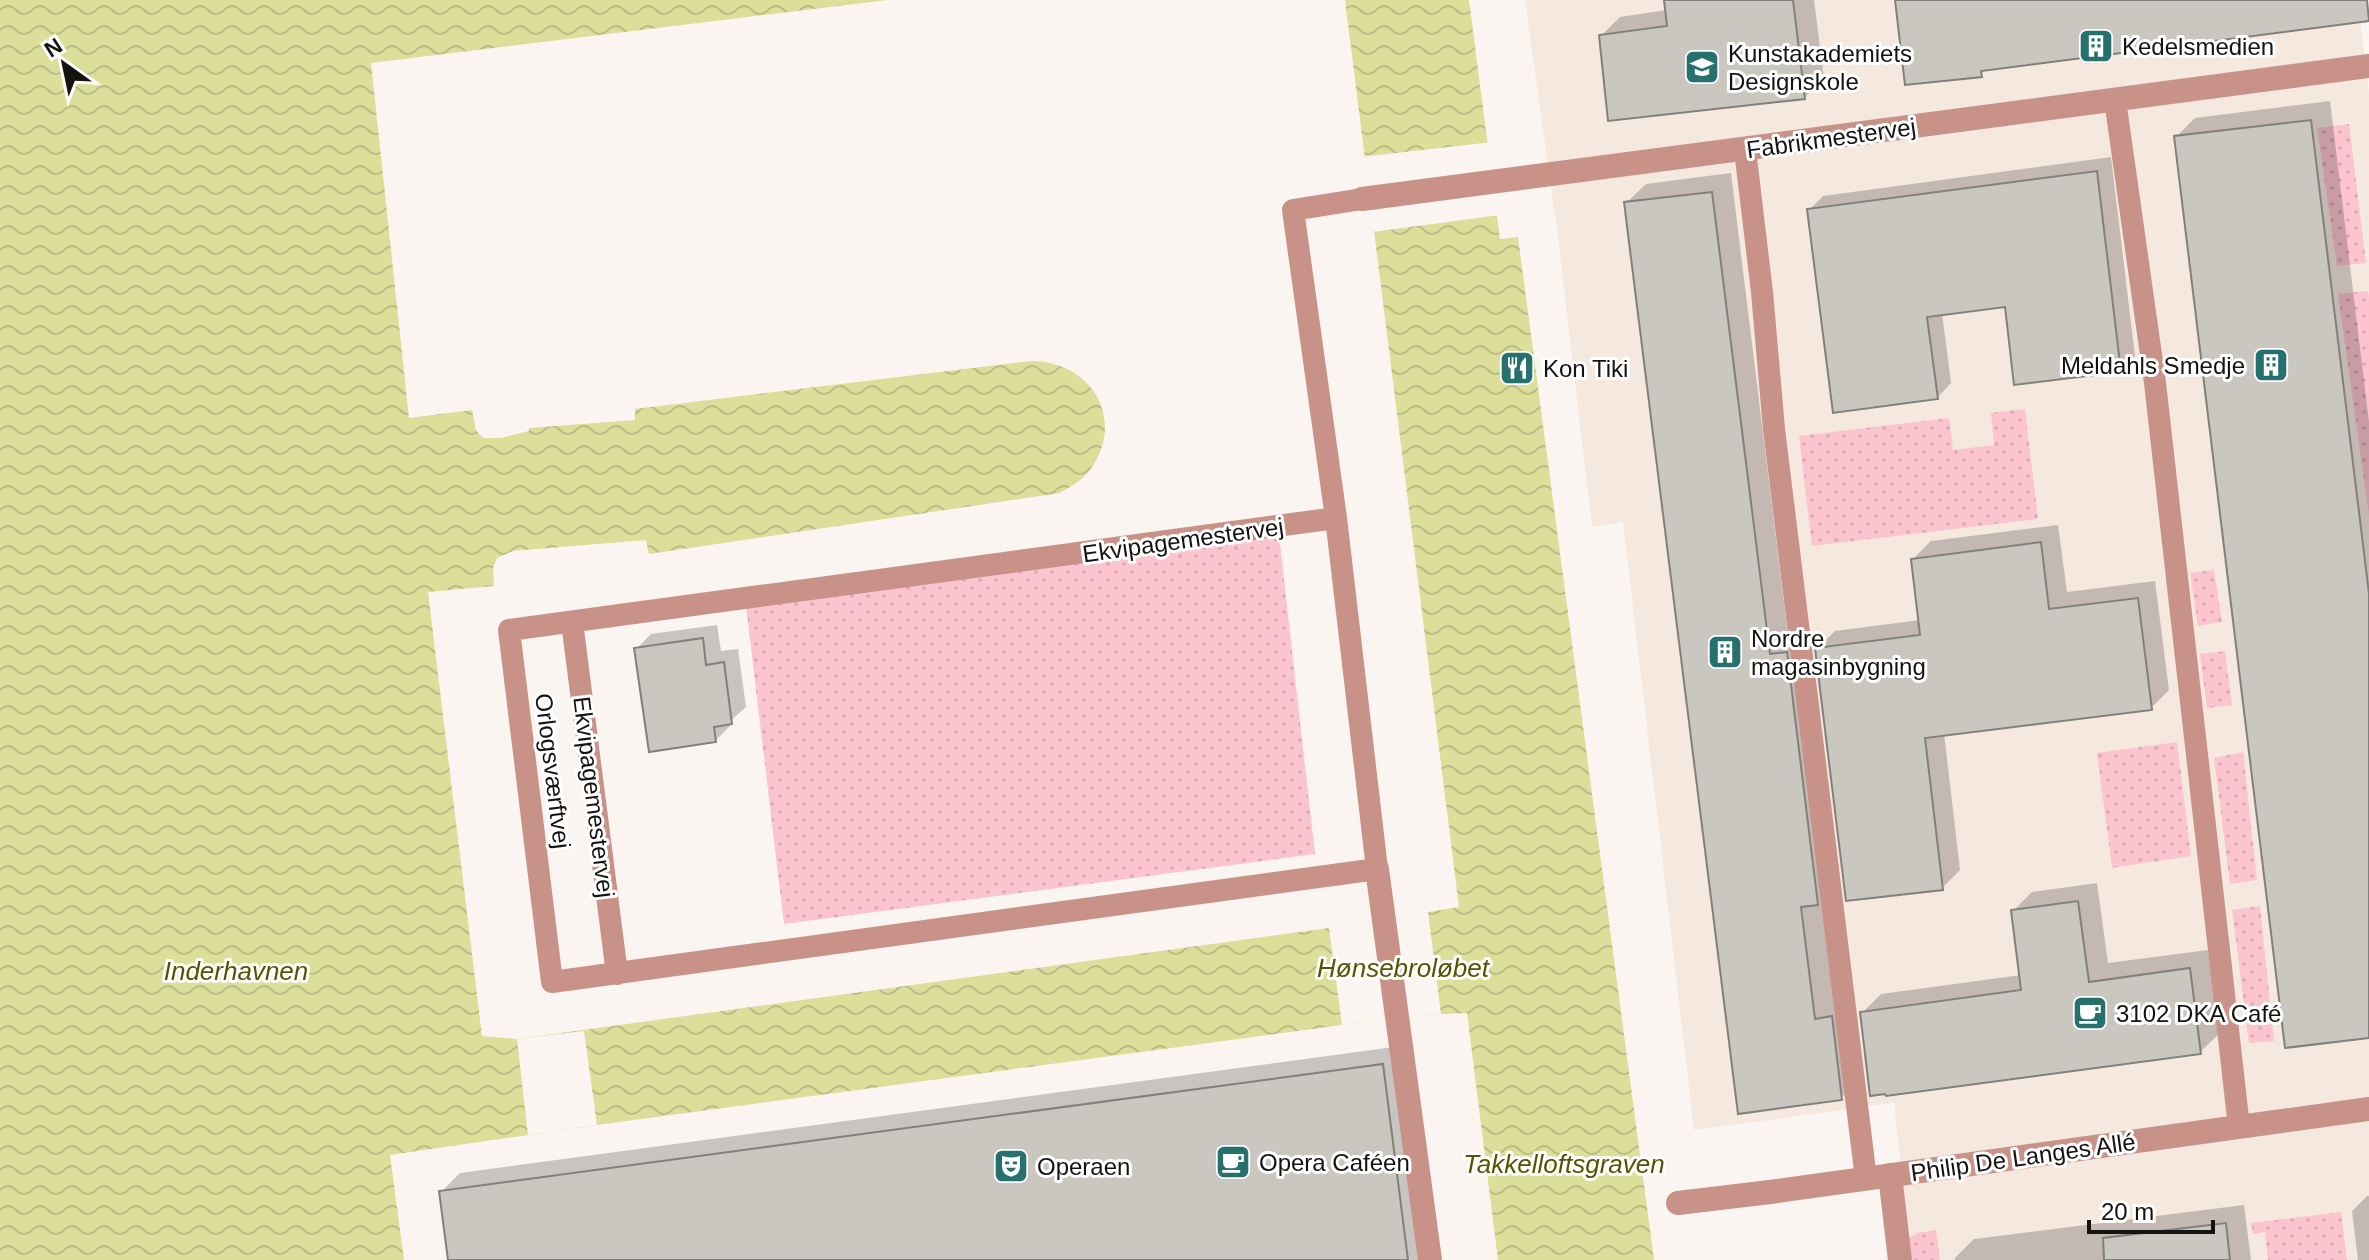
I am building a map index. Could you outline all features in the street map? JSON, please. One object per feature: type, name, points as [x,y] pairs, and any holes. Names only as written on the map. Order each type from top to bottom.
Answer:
[{"type":"street","name":"Fabrikmestervej","points":[[1362,199],[2369,66]]},
{"type":"street","points":[[1379,880],[1430,1260]]},
{"type":"street","name":"Philip De Langes Allé","points":[[1678,1203],[2369,1109]]},
{"type":"street","points":[[1890,1175],[1900,1260]]},
{"type":"lane","points":[[2115,100],[2155,383],[2239,1127]]},
{"type":"lane","points":[[1745,150],[1776,445],[1866,1179]]},
{"type":"lane","name":"Fabrikmestervej","points":[[1336,518],[1293,210],[1362,199]]},
{"type":"lane","points":[[617,974],[1379,880],[1336,518]]},
{"type":"lane","name":"Ekvipagemestervej","points":[[617,974],[572,622],[1336,518]]},
{"type":"lane","name":"Orlogsværftvej","points":[[572,622],[509,630],[552,982],[617,974]]},
{"type":"shaded area","points":[[1525,0],[2358,0],[2369,94],[2369,1260],[1912,1260],[1894,1103],[1694,1130],[1623,522],[1592,527],[1558,237]]},
{"type":"shaded area","points":[[2349,124],[2366,263],[2337,266],[2317,128]]},
{"type":"shaded area","points":[[2368,291],[2369,298],[2369,515],[2338,294]]},
{"type":"shaded area","points":[[2025,409],[2038,519],[1812,546],[1799,436],[1949,418],[1953,450],[1994,445],[1991,413]]},
{"type":"shaded area","points":[[1279,535],[1315,854],[784,924],[746,606]]},
{"type":"shaded area","points":[[2214,570],[2222,622],[2198,626],[2190,573]]},
{"type":"shaded area","points":[[2225,651],[2232,705],[2207,708],[2200,654]]},
{"type":"shaded area","points":[[2177,742],[2191,856],[2112,868],[2097,753]]},
{"type":"shaded area","points":[[2243,752],[2257,880],[2230,884],[2214,758]]},
{"type":"shaded area","points":[[2260,906],[2274,1041],[2249,1043],[2232,910]]},
{"type":"shaded area","points":[[2341,1212],[2347,1260],[2268,1260],[2265,1232],[2253,1234],[2251,1223]]},
{"type":"shaded area","points":[[1936,1230],[1940,1260],[1912,1260],[1909,1238],[1917,1233]]},
{"type":"water","name":"Inderhavnen","points":[[0,0],[888,0],[371,63],[409,418],[472,410],[476,430],[483,438],[501,438],[529,431],[529,428],[635,420],[635,409],[1031,361],[1071,371],[1086,382],[1097,396],[1105,431],[1101,451],[1087,474],[1060,493],[649,554],[646,540],[513,551],[497,558],[493,568],[494,586],[428,592],[482,1036],[517,1039],[1329,928],[1459,907],[1345,0],[1469,0],[1500,239],[1518,237],[1654,1260],[1498,1260],[1467,1013],[1342,1025],[390,1155],[404,1260],[0,1260]]},
{"type":"pier","points":[[1492,142],[1500,215],[1372,232],[1361,157]]},
{"type":"pier","points":[[1428,912],[1441,1014],[1342,1025],[1329,928]]},
{"type":"pier","points":[[584,1031],[597,1125],[528,1135],[517,1039]]},
{"type":"building","name":"Kunstakademiets Designskole","points":[[1664,0],[1793,0],[1805,99],[1608,121],[1599,35],[1667,26]]},
{"type":"building","name":"Kedelsmedien","points":[[1895,0],[2367,0],[2369,21],[1981,71],[1982,77],[1905,85]]},
{"type":"building","name":"Meldahls Smedje","points":[[2311,120],[2369,594],[2369,1038],[2285,1048],[2174,136]]},
{"type":"building","points":[[2097,171],[2121,372],[2014,385],[2005,307],[1927,317],[1938,399],[1833,413],[1807,209]]},
{"type":"building","name":"Nordre magasinbygning","points":[[1712,192],[1770,654],[1787,652],[1818,905],[1801,907],[1815,1019],[1832,1016],[1842,1100],[1738,1114],[1624,202]]},
{"type":"building","points":[[2041,542],[2049,609],[2138,598],[2152,710],[1925,738],[1943,890],[1846,901],[1815,648],[1920,635],[1911,559]]},
{"type":"building","points":[[703,638],[706,665],[724,662],[732,724],[714,727],[716,742],[649,752],[634,648]]},
{"type":"building","points":[[2078,901],[2089,982],[2190,968],[2201,1054],[1870,1096],[1860,1012],[2021,990],[2011,910]]},
{"type":"building","name":"Operaen","points":[[1383,1064],[1408,1260],[448,1260],[439,1191]]},
{"type":"building","points":[[2226,1223],[2230,1260],[2104,1260],[2103,1238]]},
{"type":"place","name":"Kedelsmedien","points":[[2096,46]]},
{"type":"place","name":"Kunstakademiets Designskole","points":[[1702,67]]},
{"type":"place","name":"Meldahls Smedje","points":[[2271,365]]},
{"type":"place","name":"Kon Tiki","points":[[1517,368]]},
{"type":"place","name":"Nordre magasinbygning","points":[[1725,652]]},
{"type":"place","name":"3102 DKA Café","points":[[2090,1013]]},
{"type":"place","name":"Opera Caféen","points":[[1233,1162]]},
{"type":"place","name":"Operaen","points":[[1011,1166]]},
{"type":"water label","name":"Hønsebroløbet","points":[[1403,968]]},
{"type":"water label","name":"Takkelloftsgraven","points":[[1564,1164]]}]
